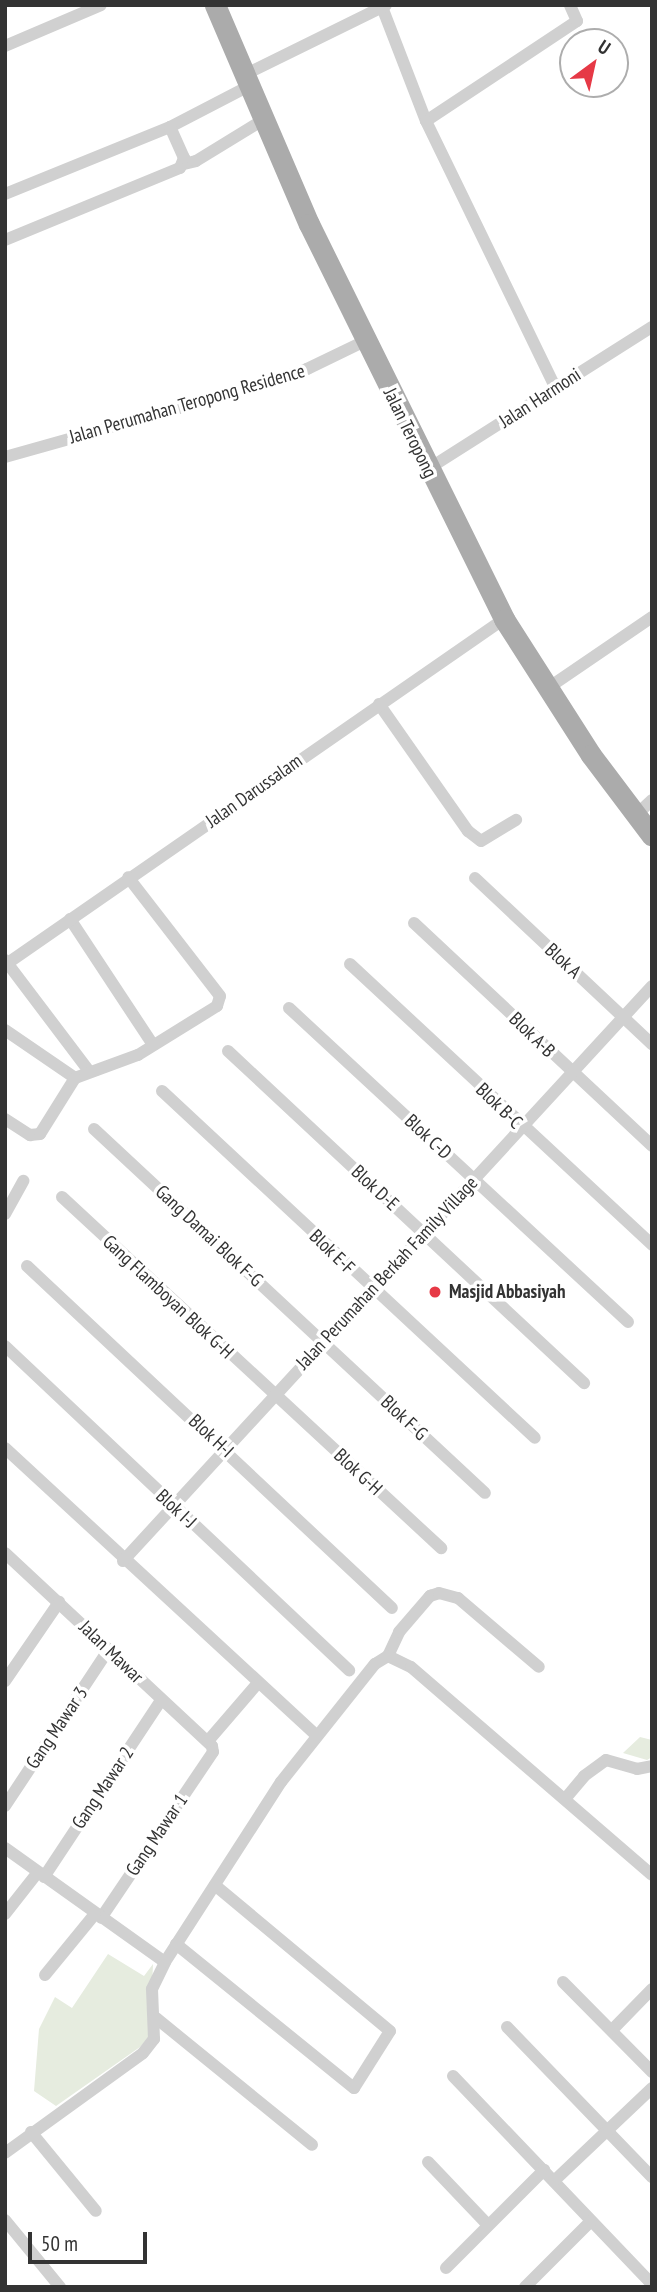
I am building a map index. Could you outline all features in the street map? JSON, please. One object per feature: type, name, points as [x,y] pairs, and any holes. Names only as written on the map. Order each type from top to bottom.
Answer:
[{"type":"main road","name":"Jalan Teropong","points":[[215,5],[263,120],[365,341],[504,619],[548,688],[652,836]]},
{"type":"street","points":[[5,46],[100,5]]},
{"type":"street","points":[[426,121],[577,21],[570,5]]},
{"type":"street","points":[[5,194],[170,127],[247,81],[384,6],[426,121],[555,387]]},
{"type":"street","points":[[5,240],[196,161],[263,120]]},
{"type":"street","points":[[170,127],[184,164]]},
{"type":"street","name":"Jalan Harmoni","points":[[428,469],[652,327]]},
{"type":"street","name":"Jalan Perumahan Teropong Residence","points":[[5,457],[262,385],[365,341]]},
{"type":"street","points":[[548,688],[652,617]]},
{"type":"street","name":"Jalan Darussalam","points":[[6,963],[504,619]]},
{"type":"street","points":[[379,704],[468,831],[481,841],[516,820]]},
{"type":"street","points":[[636,815],[652,800]]},
{"type":"street","points":[[5,1119],[30,1135],[40,1135],[75,1078],[89,1071],[128,1060],[221,1001],[128,877]]},
{"type":"street","name":"Blok A","points":[[475,878],[652,1044]]},
{"type":"street","points":[[70,919],[153,1045]]},
{"type":"street","name":"Blok A-B","points":[[414,923],[652,1146]]},
{"type":"street","points":[[6,963],[89,1071]]},
{"type":"street","name":"Blok B-C","points":[[350,964],[521,1128],[652,1245]]},
{"type":"street","name":"Jalan Perumahan Berkah Family Village","points":[[123,1561],[652,986]]},
{"type":"street","name":"Blok C-D","points":[[289,1008],[628,1322]]},
{"type":"street","points":[[5,1030],[75,1078]]},
{"type":"street","name":"Blok D-E","points":[[228,1051],[584,1383]]},
{"type":"street","name":"Blok E-F","points":[[162,1091],[372,1290],[535,1438]]},
{"type":"street","name":"Gang Damai Blok F-G","points":[[94,1129],[323,1343]]},
{"type":"street","points":[[5,1214],[23,1181]]},
{"type":"street","name":"Gang Flamboyan Blok G-H","points":[[62,1197],[275,1396]]},
{"type":"street","name":"Blok H-I","points":[[27,1266],[392,1608]]},
{"type":"street","name":"Blok F-G","points":[[323,1343],[485,1493]]},
{"type":"street","name":"Blok I-J","points":[[5,1346],[349,1670]]},
{"type":"street","name":"Blok G-H","points":[[275,1396],[441,1548]]},
{"type":"street","points":[[5,1448],[123,1561],[316,1735]]},
{"type":"street","name":"Jalan Mawar","points":[[5,1553],[210,1747]]},
{"type":"street","points":[[5,2153],[143,2053],[154,2039],[156,2018],[152,1989],[164,1962],[316,1735],[375,1664],[388,1656],[399,1632],[430,1596],[448,1594],[539,1667]]},
{"type":"street","points":[[5,1681],[59,1602]]},
{"type":"street","name":"Gang Mawar 3","points":[[5,1806],[109,1649]]},
{"type":"street","points":[[388,1656],[411,1667],[652,1875]]},
{"type":"street","name":"Gang Mawar 1","points":[[45,1975],[98,1916],[210,1747],[257,1684]]},
{"type":"street","name":"Gang Mawar 2","points":[[5,1914],[41,1874],[161,1700]]},
{"type":"street","points":[[565,1799],[584,1776],[606,1760],[637,1769],[652,1766]]},
{"type":"street","points":[[5,1849],[164,1962]]},
{"type":"street","points":[[176,1944],[354,2088],[390,2031],[215,1885]]},
{"type":"street","points":[[563,1982],[613,2029],[652,2072]]},
{"type":"street","points":[[613,2029],[652,1989]]},
{"type":"street","points":[[156,2018],[312,2145]]},
{"type":"street","points":[[508,2027],[609,2129],[652,2177]]},
{"type":"street","points":[[453,2076],[652,2284]]},
{"type":"street","points":[[554,2180],[652,2088]]},
{"type":"street","points":[[31,2132],[96,2211]]},
{"type":"street","points":[[428,2162],[488,2225]]},
{"type":"street","points":[[446,2268],[544,2170]]},
{"type":"street","points":[[5,2220],[60,2287]]},
{"type":"street","points":[[525,2287],[591,2221]]},
{"type":"street","points":[[535,2276],[544,2287]]},
{"type":"shaded area","points":[[640,1737],[652,1740],[652,1757],[647,1760],[623,1753]]},
{"type":"shaded area","points":[[108,1954],[144,1976],[153,1964],[150,2036],[140,2047],[56,2106],[34,2091],[39,2029],[55,1997],[72,2008]]},
{"type":"place","name":"Masjid Abbasiyah","points":[[435,1292]]}]
